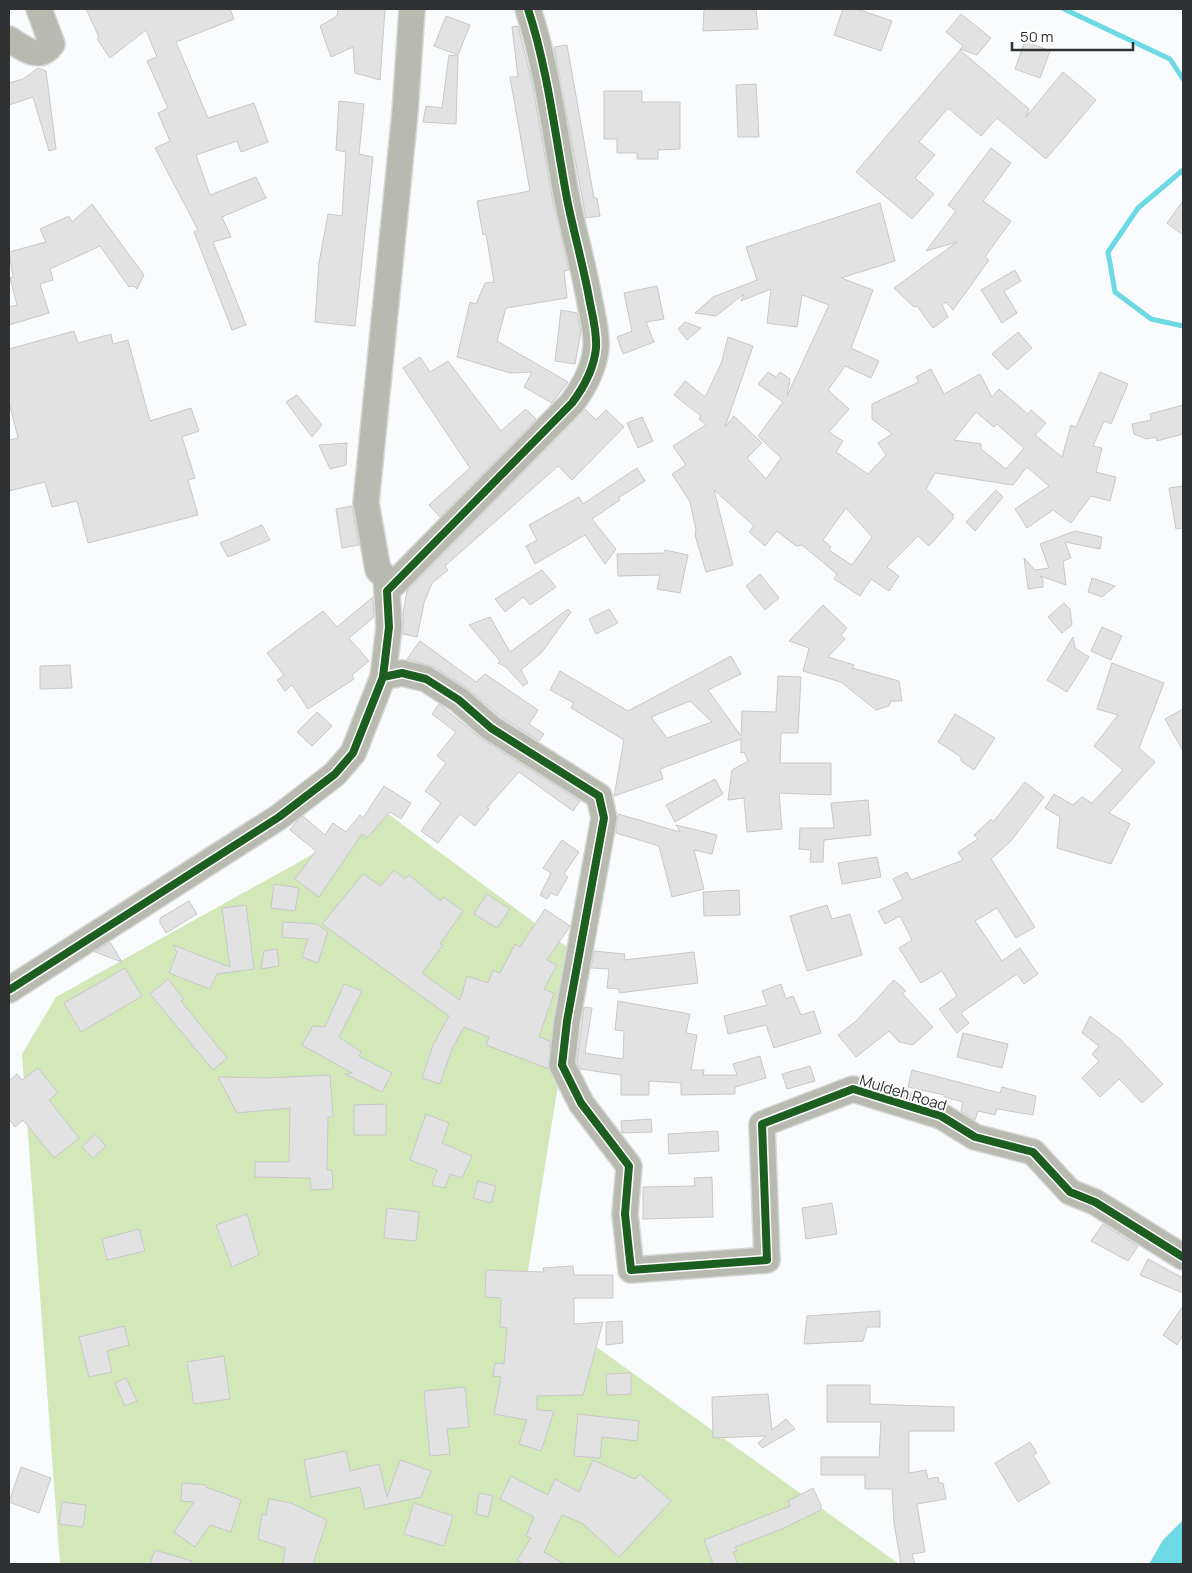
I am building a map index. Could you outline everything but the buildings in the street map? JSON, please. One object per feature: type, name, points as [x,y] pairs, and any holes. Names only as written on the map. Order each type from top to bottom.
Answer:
[{"type":"street","points":[[9,39],[31,53],[42,54],[48,50],[52,44],[39,9]]},
{"type":"street","points":[[9,990],[279,817],[336,774],[353,753],[383,676],[389,627],[386,578],[378,570],[366,503],[405,112],[412,9]]},
{"type":"street","points":[[387,591],[572,403],[583,388],[591,369],[596,348],[595,327],[568,200],[545,76],[528,9]]},
{"type":"street","name":"Muldeh Road","points":[[383,676],[402,673],[426,679],[459,700],[491,728],[599,796],[604,818],[567,1021],[562,1064],[581,1103],[629,1166],[626,1214],[631,1270],[767,1260],[762,1124],[853,1089],[940,1116],[975,1137],[1033,1152],[1070,1192],[1095,1202],[1183,1257]]},
{"type":"green space","points":[[387,813],[579,956],[524,1295],[899,1564],[60,1564],[22,1054],[56,997]]},
{"type":"water","points":[[1183,1520],[1183,1564],[1149,1564],[1163,1540]]},
{"type":"waterway","points":[[1064,9],[1170,59],[1183,79]]},
{"type":"waterway","points":[[1183,170],[1138,208],[1108,252],[1115,292],[1151,319],[1183,326]]},
{"type":"cycle path","points":[[9,990],[279,817],[335,774],[353,753],[383,677],[389,627],[387,591],[572,403],[584,384],[595,356],[594,325],[567,199],[541,55],[528,9]]},
{"type":"cycle path","points":[[383,677],[402,673],[426,679],[459,700],[491,728],[599,796],[604,818],[567,1021],[562,1065],[581,1103],[629,1166],[625,1214],[631,1270],[767,1260],[762,1124],[853,1089],[941,1116],[975,1137],[1033,1152],[1070,1192],[1095,1202],[1183,1257]]}]
